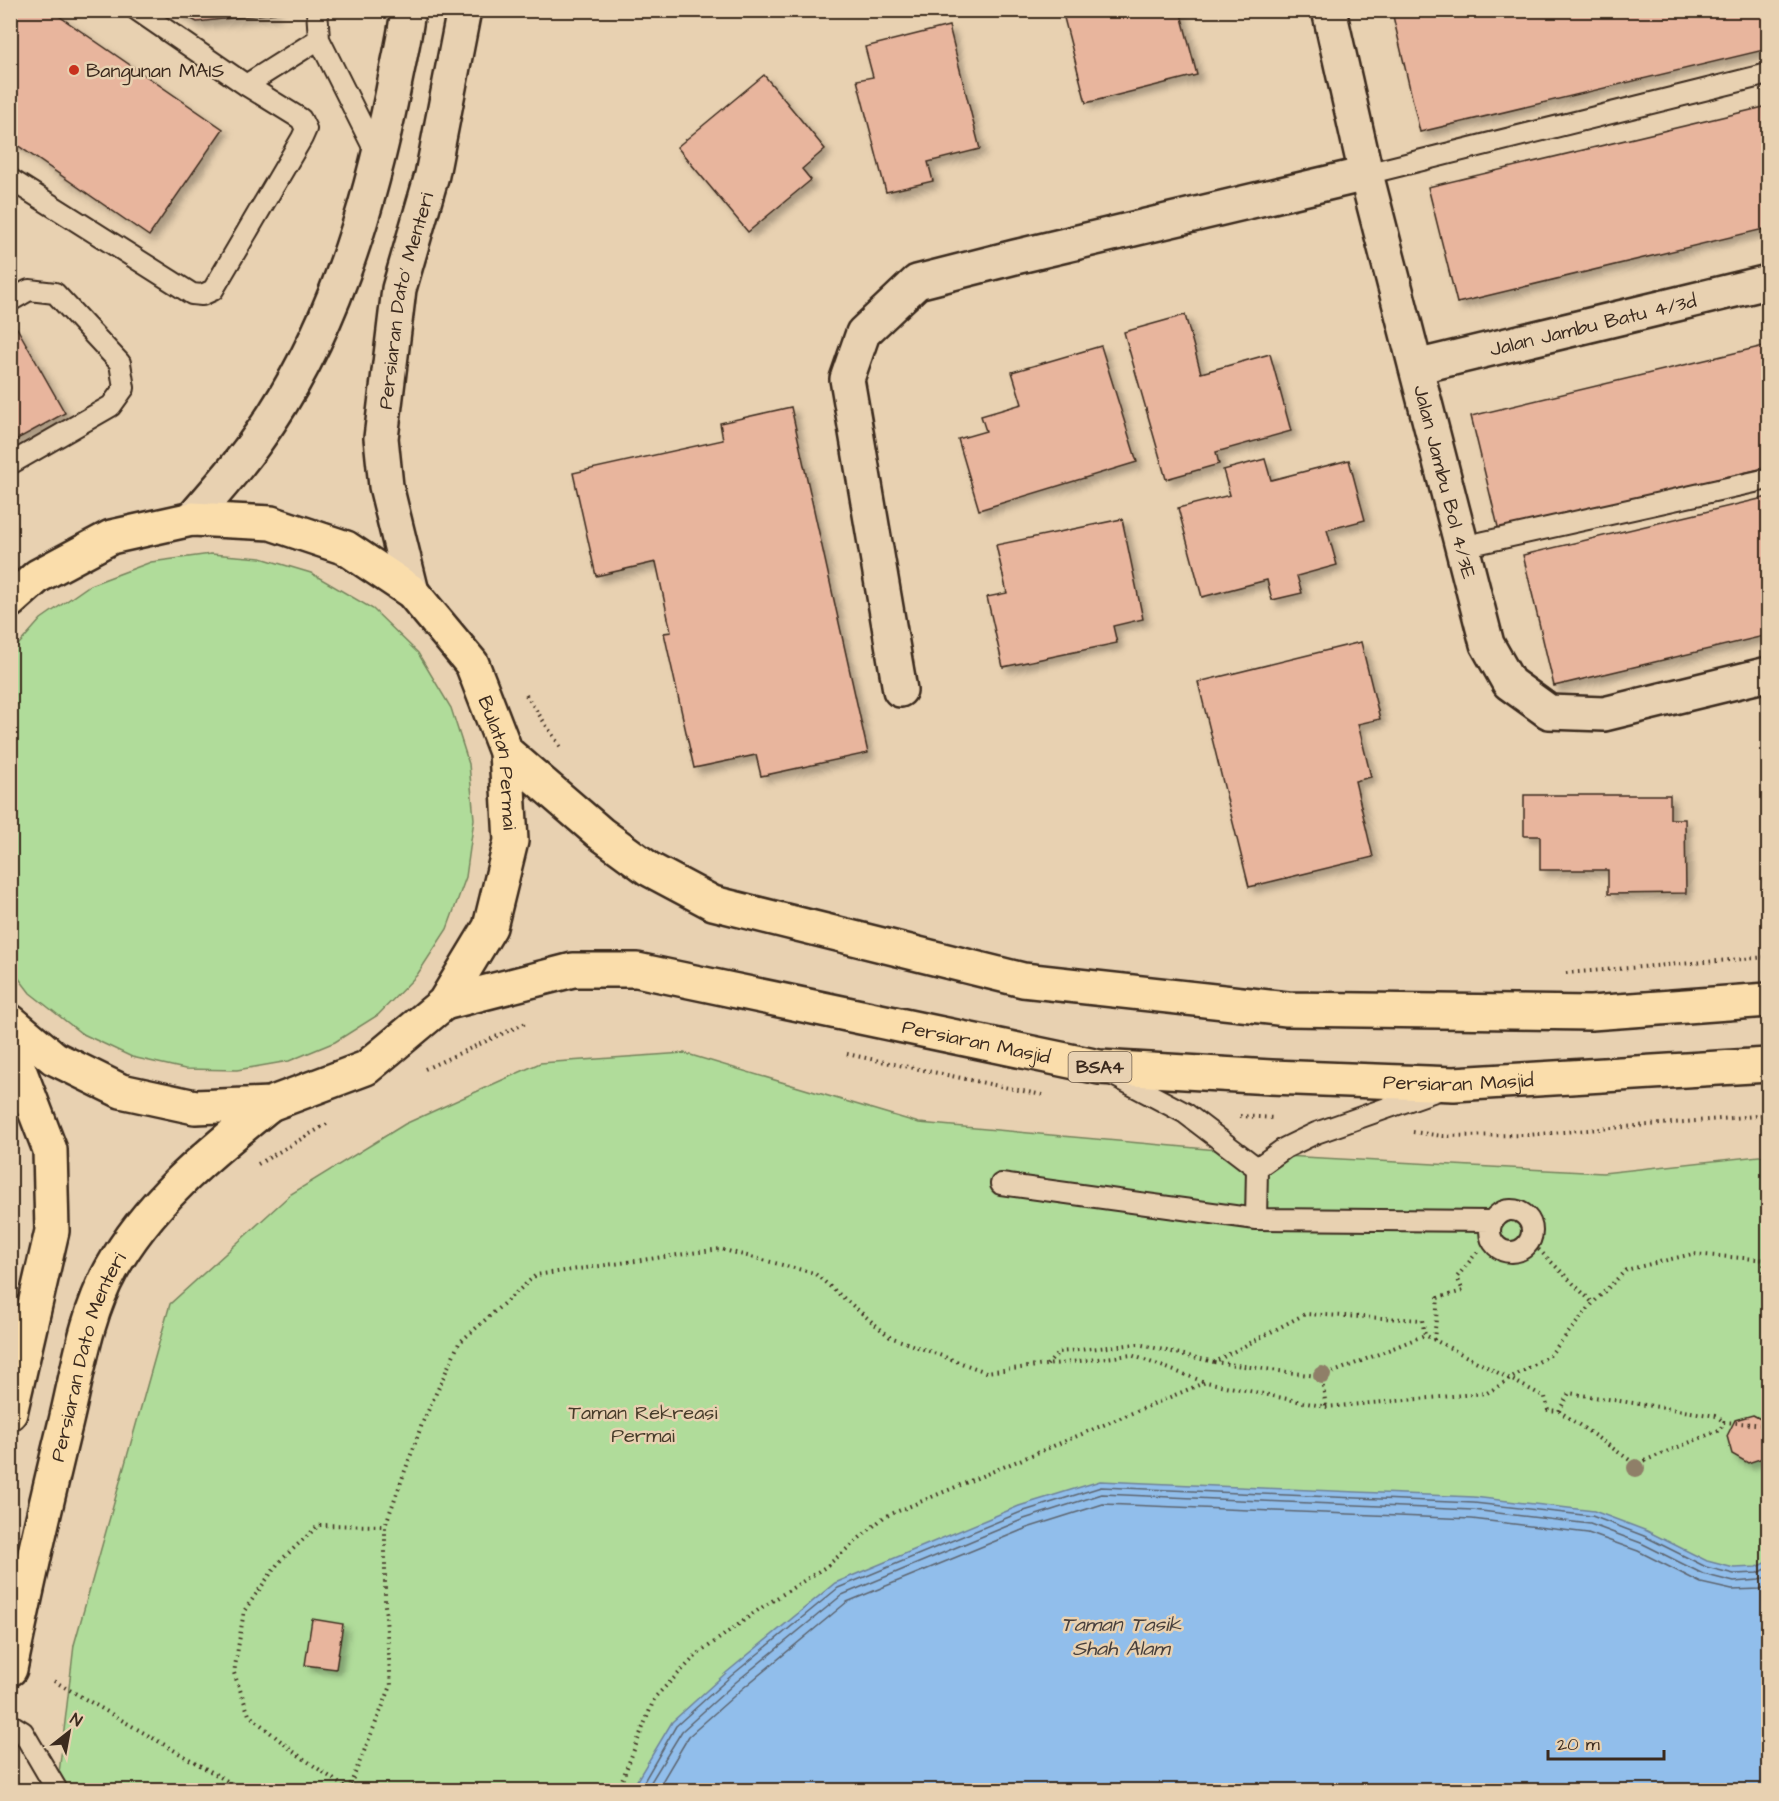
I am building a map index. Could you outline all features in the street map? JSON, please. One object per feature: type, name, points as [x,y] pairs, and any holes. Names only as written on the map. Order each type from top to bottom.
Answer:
[{"type":"main road","name":"Bulatan Permai","points":[[10,601],[38,576],[111,537],[192,519],[271,523],[346,548],[412,592],[472,664],[506,752],[511,841],[490,927],[444,1003],[366,1068],[270,1104],[195,1107],[121,1091],[54,1058],[10,1021]]},
{"type":"main road","points":[[506,752],[600,833],[640,863],[713,903],[1023,980],[1287,1009],[1590,1013],[1768,1000]]},
{"type":"main road","name":"Persiaran Masjid","points":[[444,1003],[573,970],[637,970],[1099,1067],[1454,1084],[1768,1065]]},
{"type":"main road","points":[[10,1046],[50,1150],[52,1231],[10,1413]]},
{"type":"main road","name":"Persiaran Dato Menteri","points":[[10,1669],[26,1590],[89,1322],[111,1271],[140,1226],[186,1174],[270,1104]]},
{"type":"street","points":[[192,519],[256,442],[280,405],[317,336],[358,233],[379,159],[408,10]]},
{"type":"street","name":"Persiaran Dato' Menteri","points":[[412,592],[386,486],[381,438],[399,289],[432,176],[464,10]]},
{"type":"street","name":"Jalan Jambu Bol 4/3E","points":[[1329,10],[1366,174],[1487,644],[1509,683],[1549,712],[1604,714],[1768,674]]},
{"type":"street","points":[[900,690],[847,380],[863,333],[917,282],[1016,256],[1366,174]]},
{"type":"street","name":"Jalan Jambu Batu 4/3d","points":[[1416,367],[1768,282]]},
{"type":"lane","points":[[10,179],[192,294],[202,295],[213,290],[306,129],[301,119],[246,85],[137,10]]},
{"type":"lane","points":[[317,10],[319,39],[379,159]]},
{"type":"lane","points":[[246,85],[319,39]]},
{"type":"lane","points":[[1366,174],[1768,74]]},
{"type":"lane","points":[[10,301],[29,290],[55,293],[120,363],[124,388],[111,406],[10,464]]},
{"type":"lane","points":[[1462,547],[1768,480]]},
{"type":"lane","points":[[1099,1067],[1185,1113],[1257,1168]]},
{"type":"lane","points":[[1257,1168],[1285,1148],[1316,1133],[1454,1084]]},
{"type":"lane","points":[[1256,1219],[1257,1168]]},
{"type":"lane","points":[[1001,1184],[1256,1219],[1490,1229]]},
{"type":"lane","points":[[1502,1211],[1517,1211],[1524,1214],[1532,1226],[1530,1241],[1519,1251],[1504,1252],[1498,1249],[1490,1229],[1502,1211]]},
{"type":"lane","points":[[17,1728],[57,1791]]},
{"type":"path","points":[[525,694],[563,751]]},
{"type":"path","points":[[1565,974],[1768,957]]},
{"type":"path","points":[[416,1074],[530,1021]]},
{"type":"path","points":[[845,1054],[1018,1091],[1052,1096]]},
{"type":"path","points":[[1185,1113],[1278,1119]]},
{"type":"path","points":[[1411,1132],[1443,1136],[1528,1135],[1768,1115]]},
{"type":"path","points":[[257,1164],[330,1123]]},
{"type":"path","points":[[1434,1340],[1438,1298],[1463,1291],[1457,1276],[1490,1229]]},
{"type":"path","points":[[1530,1241],[1593,1302]]},
{"type":"path","points":[[385,1526],[319,1525],[279,1562],[244,1611],[234,1673],[249,1715],[294,1752],[349,1790],[391,1686],[385,1605],[385,1526],[422,1424],[459,1343],[536,1275],[720,1249],[814,1273],[890,1336],[986,1372],[1131,1355],[1206,1382],[1326,1407],[1487,1393],[1550,1354],[1593,1302],[1626,1270],[1692,1254],[1767,1260],[1763,1271],[1768,1278]]},
{"type":"path","points":[[1214,1362],[1305,1314],[1422,1320],[1425,1335],[1545,1397],[1548,1410],[1559,1411],[1637,1463],[1720,1430],[1724,1422]]},
{"type":"path","points":[[1322,1380],[1327,1375],[1425,1335]]},
{"type":"path","points":[[1047,1365],[1059,1352],[1138,1344],[1214,1362],[1316,1376],[1322,1380],[1326,1407]]},
{"type":"path","points":[[1316,1376],[1319,1372],[1324,1371],[1327,1375]]},
{"type":"path","points":[[618,1791],[655,1697],[698,1654],[761,1608],[827,1566],[884,1517],[1206,1382]]},
{"type":"path","points":[[1559,1411],[1569,1394],[1716,1416],[1724,1422],[1768,1425]]},
{"type":"path","points":[[54,1681],[243,1791]]},
{"type":"green space","points":[[211,554],[261,558],[311,573],[373,609],[418,653],[451,708],[469,764],[474,819],[466,877],[447,929],[417,975],[378,1015],[335,1042],[289,1061],[237,1070],[185,1069],[132,1057],[81,1033],[30,993],[11,968],[11,653],[41,619],[90,585],[151,562]]},
{"type":"green space","name":"Taman Rekreasi Permai","points":[[684,1053],[919,1123],[1284,1156],[1603,1173],[1768,1155],[1768,1790],[57,1790],[74,1645],[170,1304],[291,1194],[405,1124],[540,1063]]},
{"type":"water","name":"Taman Tasik Shah Alam","points":[[1100,1481],[1474,1497],[1594,1511],[1647,1531],[1707,1561],[1734,1568],[1757,1567],[1768,1562],[1768,1790],[633,1790],[672,1722],[727,1672],[835,1583],[1019,1506]]},
{"type":"building","name":"Bangunan MAIS","points":[[10,10],[50,10],[223,129],[149,236],[10,140]]},
{"type":"building","points":[[174,10],[275,10],[275,13],[197,22]]},
{"type":"building","points":[[1062,10],[1180,10],[1197,75],[1086,103]]},
{"type":"building","points":[[1417,10],[1768,10],[1768,49],[1420,132],[1393,16]]},
{"type":"building","points":[[949,26],[980,149],[928,162],[933,181],[886,192],[857,80],[873,77],[865,47]]},
{"type":"building","points":[[764,75],[825,149],[802,169],[811,180],[748,232],[677,147]]},
{"type":"building","points":[[1768,106],[1768,228],[1457,303],[1428,187]]},
{"type":"building","points":[[1185,315],[1201,373],[1270,354],[1291,431],[1216,452],[1219,464],[1166,479],[1124,332]]},
{"type":"building","points":[[17,328],[65,413],[10,443],[10,331]]},
{"type":"building","points":[[1768,345],[1768,467],[1499,531],[1471,416]]},
{"type":"building","points":[[1101,346],[1137,462],[979,510],[958,439],[986,431],[981,416],[1022,404],[1012,372]]},
{"type":"building","points":[[791,407],[868,753],[761,776],[756,755],[694,768],[664,633],[671,632],[656,562],[596,576],[573,473],[723,440],[720,423]]},
{"type":"building","points":[[1265,459],[1271,480],[1349,460],[1365,520],[1327,530],[1337,565],[1297,576],[1302,593],[1272,600],[1267,580],[1202,597],[1178,508],[1230,495],[1223,470]]},
{"type":"building","points":[[1768,497],[1768,635],[1554,686],[1523,555]]},
{"type":"building","points":[[1122,519],[1143,619],[1113,626],[1117,643],[1003,667],[987,597],[1007,593],[996,545]]},
{"type":"building","points":[[1361,642],[1380,719],[1358,724],[1371,777],[1355,781],[1373,857],[1249,887],[1198,682]]},
{"type":"building","points":[[1524,795],[1670,795],[1670,819],[1685,819],[1686,893],[1608,894],[1608,870],[1540,870],[1540,836],[1524,836]]},
{"type":"building","points":[[1753,1415],[1768,1423],[1768,1452],[1766,1457],[1748,1463],[1732,1454],[1727,1436],[1735,1420]]},
{"type":"building","points":[[312,1619],[343,1624],[336,1669],[305,1665]]},
{"type":"place","name":"Bangunan MAIS","points":[[74,70]]}]
